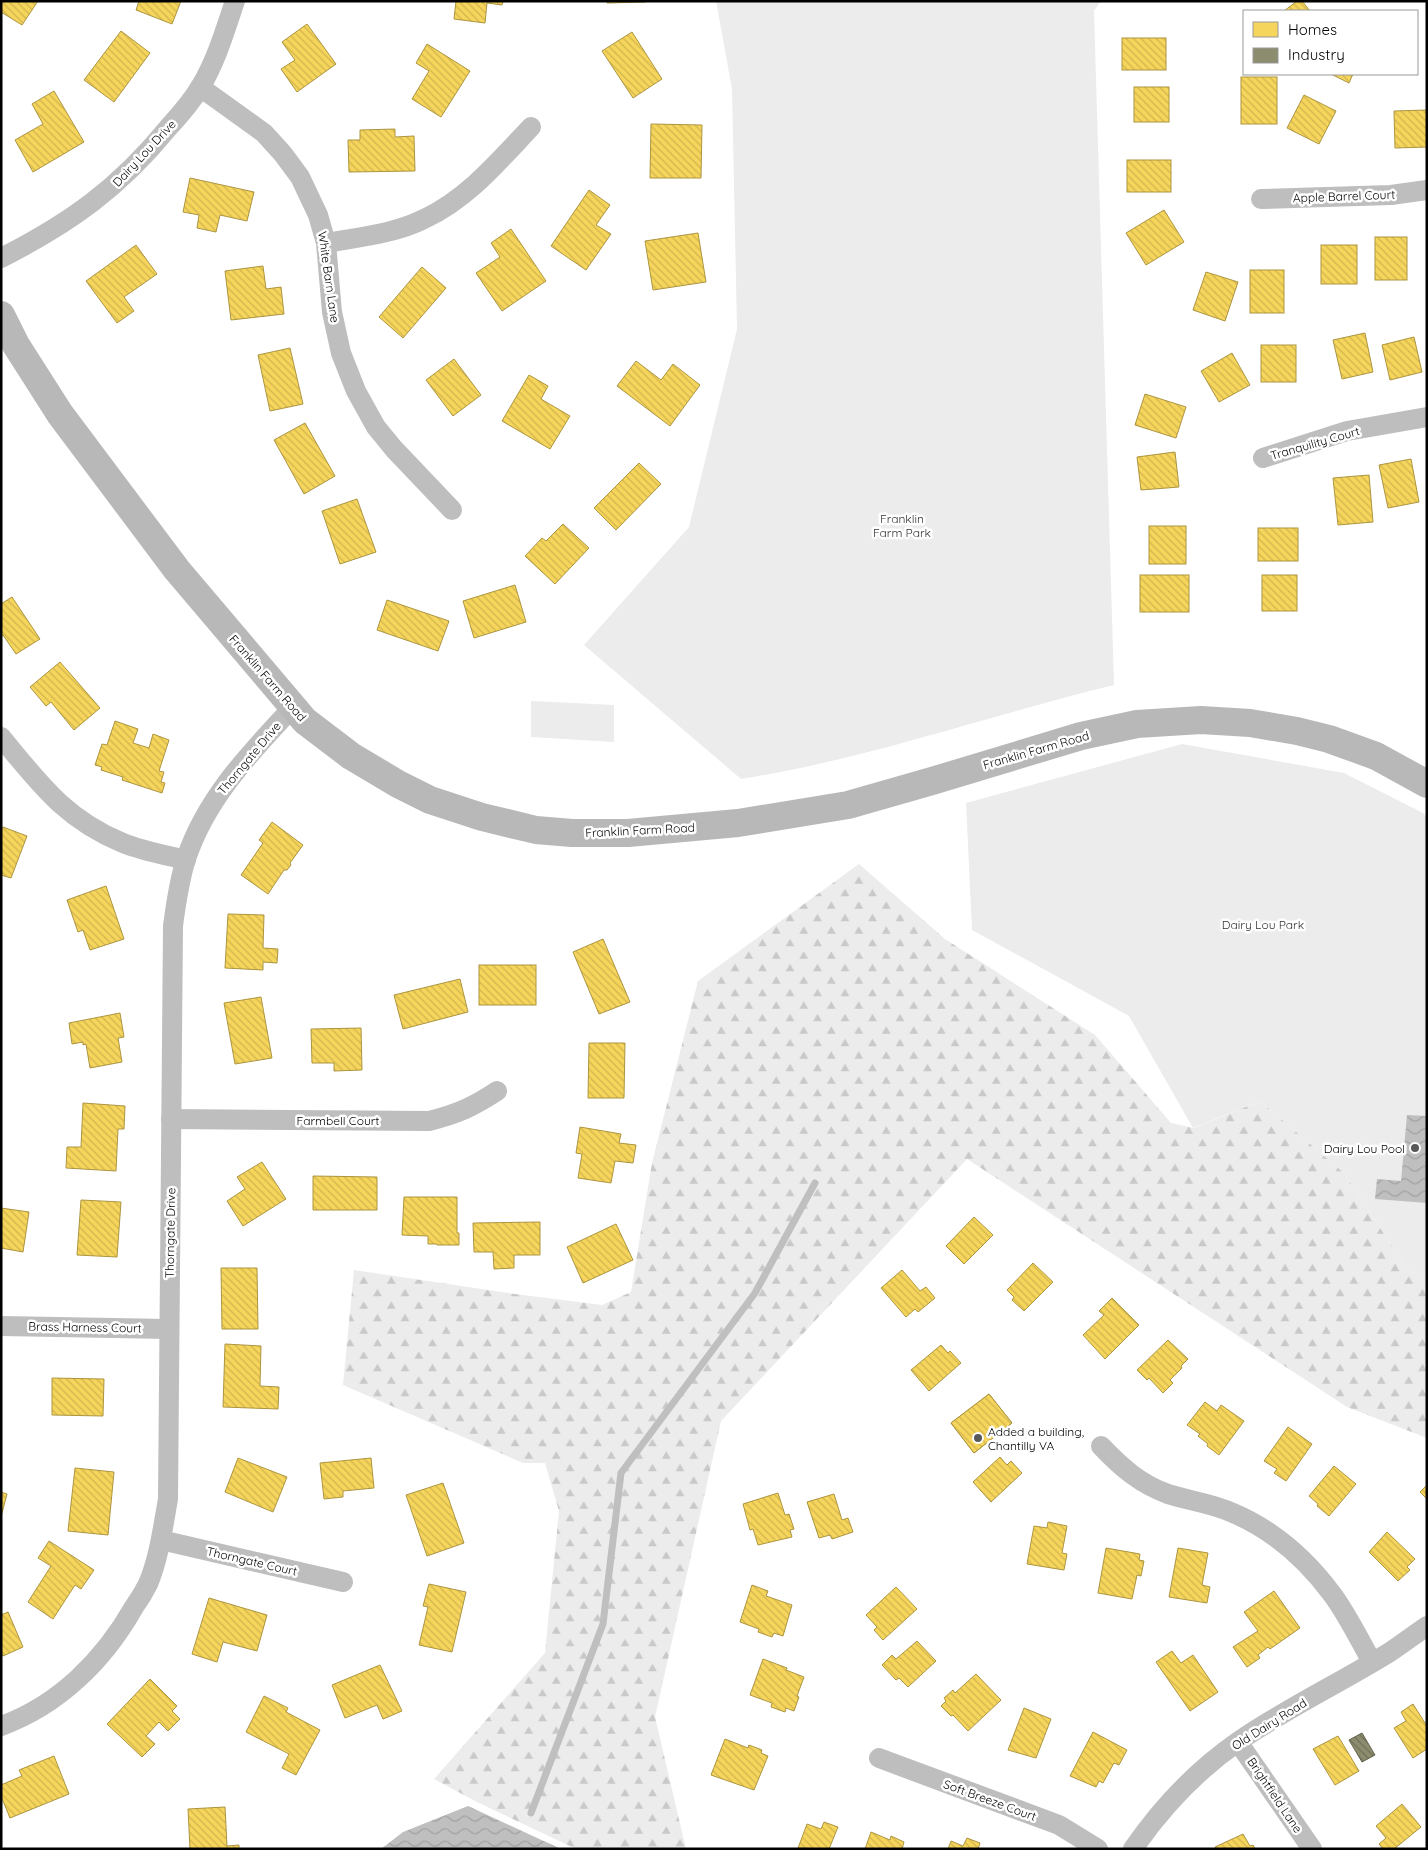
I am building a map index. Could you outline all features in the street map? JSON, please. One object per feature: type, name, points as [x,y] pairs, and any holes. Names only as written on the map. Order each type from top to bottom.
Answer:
[{"type":"main road","name":"Franklin Farm Road","points":[[1,315],[16,345],[60,414],[177,570],[305,721],[351,756],[398,784],[430,800],[482,818],[536,830],[572,834],[628,834],[790,816],[858,802],[1081,736],[1137,724],[1201,720],[1250,723],[1329,739],[1376,756],[1427,784]]},
{"type":"street","name":"Dairy Lou Drive","points":[[1,258],[62,225],[98,199],[131,170],[155,144],[200,86],[216,56],[235,1]]},
{"type":"street","name":"White Barn Lane","points":[[200,86],[264,133],[300,177],[318,215],[326,243],[332,312],[341,352],[356,391],[376,427],[394,449],[452,510]]},
{"type":"street","points":[[326,243],[384,233],[422,220],[446,207],[477,184],[531,127]]},
{"type":"street","name":"Apple Barrel Court","points":[[1261,199],[1391,195],[1427,190]]},
{"type":"street","name":"Tranquility Court","points":[[1263,458],[1347,431],[1427,417]]},
{"type":"street","name":"Thorngate Drive","points":[[1,1726],[53,1699],[75,1681],[101,1655],[121,1630],[148,1584],[161,1540],[168,1499],[173,926],[178,892],[192,842],[216,797],[236,770],[293,707]]},
{"type":"street","points":[[2,738],[47,793],[70,813],[96,831],[125,844],[186,860]]},
{"type":"street","name":"Farmbell Court","points":[[171,1119],[428,1121],[454,1115],[477,1104],[497,1091]]},
{"type":"street","name":"Brass Harness Court","points":[[1,1326],[169,1328]]},
{"type":"street","points":[[1100,1446],[1123,1469],[1142,1482],[1168,1494],[1199,1501],[1233,1513],[1264,1529],[1284,1543],[1310,1567],[1333,1595],[1372,1662]]},
{"type":"street","name":"Thorngate Court","points":[[161,1540],[343,1582]]},
{"type":"street","name":"Old Dairy Road","points":[[1133,1849],[1150,1825],[1172,1800],[1207,1766],[1238,1742],[1391,1651],[1427,1626]]},
{"type":"street","name":"Brightfield Lane","points":[[1238,1742],[1312,1849]]},
{"type":"street","name":"Soft Breeze Court","points":[[879,1758],[1058,1825],[1098,1849]]},
{"type":"green space","name":"Franklin Farm Park","points":[[716,1],[1101,1],[1094,11],[1114,685],[835,760],[741,779],[584,645],[689,527],[737,329],[732,89]]},
{"type":"green space","points":[[531,701],[614,705],[614,742],[531,737]]},
{"type":"green space","name":"Dairy Lou Park","points":[[1182,744],[1344,773],[1423,813],[1427,818],[1427,1281],[1407,1269],[1344,1173],[1260,1101],[1193,1128],[1129,1016],[972,930],[966,803]]},
{"type":"green space","points":[[859,864],[945,939],[1095,1035],[1171,1123],[1194,1128],[1260,1101],[1344,1173],[1407,1269],[1427,1281],[1427,1438],[1347,1407],[967,1159],[721,1421],[655,1717],[686,1849],[576,1849],[475,1801],[434,1779],[545,1653],[559,1511],[545,1463],[523,1463],[343,1385],[354,1270],[602,1305],[631,1292],[652,1163],[698,981]]},
{"type":"water","name":"Dairy Lou Pool","points":[[1407,1115],[1427,1116],[1427,1203],[1375,1199],[1377,1179],[1401,1181]]},
{"type":"water","points":[[468,1806],[561,1849],[381,1849],[403,1832]]},
{"type":"building: Homes","points":[[1,1],[38,1],[22,25],[1,12]]},
{"type":"building: Homes","points":[[139,1],[181,1],[172,24],[136,10]]},
{"type":"building: Homes","points":[[456,1],[503,1],[502,5],[487,3],[485,23],[454,19]]},
{"type":"building: Homes","points":[[607,1],[646,1],[646,2],[607,3]]},
{"type":"building: Homes","points":[[1297,1],[1302,1],[1309,10],[1285,10]]},
{"type":"building: Homes","points":[[307,24],[336,64],[297,92],[281,69],[295,60],[282,42]]},
{"type":"building: Homes","points":[[121,31],[150,53],[114,102],[84,80]]},
{"type":"building: Homes","points":[[632,32],[662,79],[633,98],[602,51]]},
{"type":"building: Homes","points":[[1122,38],[1166,38],[1166,70],[1122,70]]},
{"type":"building: Homes","points":[[427,44],[470,71],[441,117],[412,99],[429,71],[416,63]]},
{"type":"building: Homes","points":[[1333,75],[1353,75],[1349,83]]},
{"type":"building: Homes","points":[[1241,77],[1277,77],[1277,124],[1241,124]]},
{"type":"building: Homes","points":[[1134,87],[1169,87],[1169,122],[1134,122]]},
{"type":"building: Homes","points":[[54,91],[84,142],[33,172],[15,140],[43,124],[32,104]]},
{"type":"building: Homes","points":[[1304,95],[1336,111],[1319,144],[1287,128]]},
{"type":"building: Homes","points":[[1427,110],[1427,147],[1395,148],[1394,111]]},
{"type":"building: Homes","points":[[651,124],[702,125],[701,178],[650,178]]},
{"type":"building: Homes","points":[[395,129],[395,137],[414,136],[415,171],[349,172],[348,140],[360,140],[360,130]]},
{"type":"building: Homes","points":[[1127,160],[1171,160],[1171,192],[1127,192]]},
{"type":"building: Homes","points":[[190,178],[254,192],[247,221],[220,215],[216,232],[197,228],[199,215],[183,212]]},
{"type":"building: Homes","points":[[589,190],[610,205],[596,225],[611,234],[586,270],[551,246]]},
{"type":"building: Homes","points":[[1164,210],[1184,242],[1146,265],[1126,233]]},
{"type":"building: Homes","points":[[511,229],[546,281],[502,311],[476,273],[500,257],[491,243]]},
{"type":"building: Homes","points":[[698,233],[706,282],[653,290],[645,241]]},
{"type":"building: Homes","points":[[1375,237],[1407,237],[1407,280],[1375,280]]},
{"type":"building: Homes","points":[[136,245],[157,274],[124,297],[134,311],[117,323],[86,281]]},
{"type":"building: Homes","points":[[1321,245],[1357,245],[1357,284],[1321,284]]},
{"type":"building: Homes","points":[[263,266],[266,289],[281,287],[284,314],[231,320],[225,271]]},
{"type":"building: Homes","points":[[422,267],[446,288],[403,338],[379,317]]},
{"type":"building: Homes","points":[[1250,270],[1284,270],[1284,313],[1250,313]]},
{"type":"building: Homes","points":[[1206,272],[1238,282],[1225,321],[1193,310]]},
{"type":"building: Homes","points":[[1365,333],[1373,372],[1342,379],[1333,340]]},
{"type":"building: Homes","points":[[1414,337],[1422,372],[1390,380],[1382,345]]},
{"type":"building: Homes","points":[[1261,345],[1296,345],[1296,382],[1261,382]]},
{"type":"building: Homes","points":[[290,348],[303,404],[270,411],[258,355]]},
{"type":"building: Homes","points":[[1232,353],[1250,385],[1219,402],[1201,371]]},
{"type":"building: Homes","points":[[454,359],[481,395],[453,416],[426,380]]},
{"type":"building: Homes","points":[[636,361],[661,380],[673,364],[700,385],[670,426],[617,386]]},
{"type":"building: Homes","points":[[529,375],[548,386],[541,399],[570,416],[550,449],[502,421]]},
{"type":"building: Homes","points":[[1145,394],[1186,407],[1176,438],[1135,425]]},
{"type":"building: Homes","points":[[305,423],[335,476],[304,494],[274,440]]},
{"type":"building: Homes","points":[[1175,452],[1179,487],[1141,490],[1137,457]]},
{"type":"building: Homes","points":[[1411,459],[1419,502],[1388,508],[1379,465]]},
{"type":"building: Homes","points":[[639,463],[661,484],[616,530],[594,508]]},
{"type":"building: Homes","points":[[1369,475],[1373,522],[1338,525],[1333,478]]},
{"type":"building: Homes","points":[[357,499],[376,552],[340,564],[322,511]]},
{"type":"building: Homes","points":[[563,524],[589,548],[555,584],[525,556],[542,538],[546,541]]},
{"type":"building: Homes","points":[[1149,526],[1186,526],[1186,564],[1149,564]]},
{"type":"building: Homes","points":[[1258,528],[1298,528],[1298,561],[1258,561]]},
{"type":"building: Homes","points":[[1140,575],[1189,575],[1189,612],[1140,612]]},
{"type":"building: Homes","points":[[1262,575],[1297,575],[1297,611],[1262,611]]},
{"type":"building: Homes","points":[[515,585],[526,622],[474,638],[463,601]]},
{"type":"building: Homes","points":[[12,597],[40,639],[16,654],[3,635],[1,636],[1,604]]},
{"type":"building: Homes","points":[[387,600],[449,621],[438,651],[377,630]]},
{"type":"building: Homes","points":[[60,662],[100,708],[74,730],[51,702],[46,706],[30,687]]},
{"type":"building: Homes","points":[[115,721],[138,729],[133,743],[149,748],[153,734],[169,740],[159,771],[164,772],[161,782],[165,783],[162,793],[122,780],[123,777],[101,770],[102,767],[95,765],[102,744],[107,745]]},
{"type":"building: Homes","points":[[272,822],[303,845],[290,863],[291,865],[287,870],[284,870],[268,894],[241,875],[263,843],[259,840]]},
{"type":"building: Homes","points":[[3,827],[27,836],[11,878],[1,875],[1,830]]},
{"type":"building: Homes","points":[[106,886],[124,939],[90,950],[83,930],[78,932],[67,900]]},
{"type":"building: Homes","points":[[228,914],[264,915],[263,948],[278,949],[277,963],[263,962],[263,970],[225,968]]},
{"type":"building: Homes","points":[[603,939],[630,1002],[599,1014],[573,952]]},
{"type":"building: Homes","points":[[479,965],[536,965],[536,1005],[479,1005]]},
{"type":"building: Homes","points":[[460,979],[468,1012],[403,1029],[394,995]]},
{"type":"building: Homes","points":[[261,997],[272,1058],[235,1064],[224,1003]]},
{"type":"building: Homes","points":[[120,1013],[124,1037],[118,1038],[122,1062],[90,1068],[86,1044],[83,1045],[83,1042],[72,1044],[69,1023]]},
{"type":"building: Homes","points":[[361,1028],[362,1070],[334,1071],[334,1063],[312,1063],[311,1029]]},
{"type":"building: Homes","points":[[589,1043],[625,1043],[624,1098],[588,1098]]},
{"type":"building: Homes","points":[[83,1103],[125,1106],[124,1129],[118,1129],[116,1171],[66,1168],[67,1147],[81,1147]]},
{"type":"building: Homes","points":[[580,1127],[621,1134],[619,1143],[636,1145],[633,1163],[615,1161],[611,1183],[578,1178],[582,1154],[576,1153]]},
{"type":"building: Homes","points":[[262,1162],[286,1199],[243,1226],[227,1201],[245,1189],[237,1177]]},
{"type":"building: Homes","points":[[313,1176],[377,1177],[377,1210],[313,1210]]},
{"type":"building: Homes","points":[[404,1197],[457,1197],[459,1245],[428,1244],[428,1236],[402,1235]]},
{"type":"building: Homes","points":[[81,1200],[121,1202],[117,1257],[77,1255]]},
{"type":"building: Homes","points":[[1,1208],[29,1212],[23,1252],[1,1248]]},
{"type":"building: Homes","points":[[974,1217],[993,1235],[964,1264],[946,1246]]},
{"type":"building: Homes","points":[[540,1222],[540,1255],[514,1255],[514,1268],[494,1269],[493,1252],[474,1252],[473,1223]]},
{"type":"building: Homes","points":[[616,1224],[633,1260],[583,1283],[567,1247]]},
{"type":"building: Homes","points":[[1033,1263],[1053,1282],[1024,1311],[1012,1300],[1014,1297],[1007,1290]]},
{"type":"building: Homes","points":[[221,1268],[257,1268],[258,1329],[222,1329]]},
{"type":"building: Homes","points":[[902,1270],[920,1291],[926,1287],[935,1298],[918,1312],[915,1309],[906,1317],[881,1288]]},
{"type":"building: Homes","points":[[1112,1298],[1139,1325],[1105,1359],[1083,1335],[1104,1315],[1099,1311]]},
{"type":"building: Homes","points":[[1168,1340],[1188,1359],[1170,1380],[1173,1383],[1163,1393],[1149,1378],[1147,1380],[1137,1370]]},
{"type":"building: Homes","points":[[225,1344],[261,1346],[260,1386],[279,1387],[278,1409],[223,1407]]},
{"type":"building: Homes","points":[[941,1345],[948,1353],[950,1351],[961,1363],[929,1391],[911,1370]]},
{"type":"building: Homes","points":[[52,1378],[104,1379],[103,1416],[52,1415]]},
{"type":"building: Homes","name":"Added a building, Chantilly VA","points":[[989,1394],[1012,1423],[974,1453],[951,1423]]},
{"type":"building: Homes","name":"Added a building, Chantilly VA","points":[[989,1394],[1012,1423],[974,1453],[951,1423]]},
{"type":"building: Homes","points":[[1205,1402],[1217,1411],[1221,1405],[1244,1421],[1219,1455],[1207,1446],[1208,1444],[1198,1436],[1200,1434],[1187,1425]]},
{"type":"building: Homes","points":[[1288,1427],[1312,1444],[1286,1481],[1274,1473],[1277,1469],[1264,1461]]},
{"type":"building: Homes","points":[[1000,1457],[1007,1465],[1011,1461],[1022,1473],[991,1502],[973,1482]]},
{"type":"building: Homes","points":[[238,1458],[287,1477],[273,1512],[225,1492]]},
{"type":"building: Homes","points":[[371,1458],[374,1488],[343,1491],[343,1497],[324,1499],[320,1463]]},
{"type":"building: Homes","points":[[1334,1466],[1356,1484],[1329,1516],[1309,1496]]},
{"type":"building: Homes","points":[[75,1468],[114,1472],[108,1535],[68,1531]]},
{"type":"building: Homes","points":[[443,1483],[464,1543],[427,1556],[406,1495]]},
{"type":"building: Homes","points":[[1427,1485],[1427,1499],[1420,1492]]},
{"type":"building: Homes","points":[[1,1492],[7,1494],[1,1517]]},
{"type":"building: Homes","points":[[778,1493],[785,1515],[789,1514],[794,1529],[790,1530],[792,1537],[758,1545],[753,1529],[750,1530],[743,1504]]},
{"type":"building: Homes","points":[[834,1494],[842,1520],[848,1518],[853,1532],[832,1539],[830,1535],[819,1538],[807,1502]]},
{"type":"building: Homes","points":[[1048,1522],[1067,1526],[1062,1553],[1067,1554],[1064,1570],[1027,1564],[1034,1526],[1047,1528]]},
{"type":"building: Homes","points":[[1387,1532],[1415,1559],[1407,1567],[1410,1570],[1398,1581],[1369,1552]]},
{"type":"building: Homes","points":[[49,1541],[94,1570],[81,1589],[75,1585],[53,1619],[28,1602],[51,1566],[38,1558]]},
{"type":"building: Homes","points":[[1106,1548],[1140,1554],[1139,1560],[1144,1561],[1141,1576],[1137,1575],[1132,1599],[1098,1593]]},
{"type":"building: Homes","points":[[1178,1548],[1208,1553],[1202,1585],[1210,1587],[1207,1603],[1169,1597]]},
{"type":"building: Homes","points":[[429,1584],[466,1592],[452,1652],[419,1645],[428,1607],[423,1606]]},
{"type":"building: Homes","points":[[752,1585],[768,1591],[766,1596],[792,1605],[783,1636],[774,1633],[772,1637],[758,1632],[759,1629],[740,1622]]},
{"type":"building: Homes","points":[[896,1587],[917,1609],[883,1640],[874,1630],[877,1627],[866,1615]]},
{"type":"building: Homes","points":[[1274,1591],[1300,1628],[1270,1649],[1268,1647],[1258,1655],[1260,1658],[1247,1667],[1233,1647],[1258,1631],[1244,1612]]},
{"type":"building: Homes","points":[[209,1598],[267,1615],[257,1651],[223,1642],[217,1662],[192,1654]]},
{"type":"building: Homes","points":[[8,1612],[23,1647],[3,1656],[1,1653],[1,1615]]},
{"type":"building: Homes","points":[[917,1641],[936,1661],[908,1687],[899,1678],[896,1680],[882,1665],[892,1655],[896,1659]]},
{"type":"building: Homes","points":[[1172,1651],[1181,1663],[1193,1655],[1218,1692],[1190,1711],[1156,1662]]},
{"type":"building: Homes","points":[[763,1659],[804,1677],[794,1711],[786,1708],[785,1712],[771,1707],[772,1703],[750,1695]]},
{"type":"building: Homes","points":[[380,1665],[402,1711],[383,1719],[377,1705],[345,1718],[332,1685]]},
{"type":"building: Homes","points":[[976,1674],[1001,1700],[968,1731],[953,1715],[951,1716],[941,1706],[946,1701],[944,1698],[953,1690],[955,1693]]},
{"type":"building: Homes","points":[[150,1679],[177,1706],[172,1711],[180,1719],[168,1731],[159,1722],[146,1736],[155,1744],[142,1757],[107,1724]]},
{"type":"building: Homes","points":[[264,1696],[288,1708],[286,1712],[320,1730],[296,1775],[282,1768],[289,1754],[246,1732]]},
{"type":"building: Homes","points":[[1413,1704],[1427,1726],[1427,1749],[1413,1758],[1394,1728],[1406,1721],[1401,1712]]},
{"type":"building: Homes","points":[[1024,1708],[1051,1719],[1036,1758],[1008,1750]]},
{"type":"building: Homes","points":[[1093,1732],[1127,1750],[1119,1765],[1114,1763],[1103,1783],[1099,1781],[1096,1787],[1070,1776]]},
{"type":"building: Homes","points":[[1338,1736],[1359,1771],[1335,1785],[1313,1749]]},
{"type":"building: Homes","points":[[725,1739],[748,1748],[749,1745],[762,1750],[761,1753],[768,1756],[754,1790],[711,1775]]},
{"type":"building: Homes","points":[[54,1756],[69,1794],[10,1818],[1,1796],[1,1785],[22,1776],[19,1770]]},
{"type":"building: Homes","points":[[1402,1804],[1421,1827],[1394,1849],[1383,1849],[1379,1844],[1386,1838],[1376,1826]]},
{"type":"building: Homes","points":[[225,1807],[227,1846],[239,1845],[239,1849],[190,1849],[188,1809]]},
{"type":"building: Homes","points":[[824,1822],[838,1827],[829,1849],[798,1848],[807,1824],[821,1829]]},
{"type":"building: Homes","points":[[871,1832],[890,1840],[891,1836],[904,1842],[902,1849],[865,1849]]},
{"type":"building: Homes","points":[[1243,1834],[1250,1846],[1253,1845],[1255,1849],[1216,1849],[1215,1847]]},
{"type":"building: Homes","points":[[967,1838],[980,1843],[978,1849],[948,1849],[951,1841],[963,1846]]},
{"type":"building: Industry","points":[[1362,1733],[1375,1755],[1362,1762],[1349,1740]]},
{"type":"waterway","points":[[531,1813],[603,1624],[621,1473],[755,1293],[815,1183]]},
{"type":"place","name":"Dairy Lou Pool","points":[[1415,1148]]},
{"type":"place","name":"Added a building, Chantilly VA","points":[[978,1438]]}]
